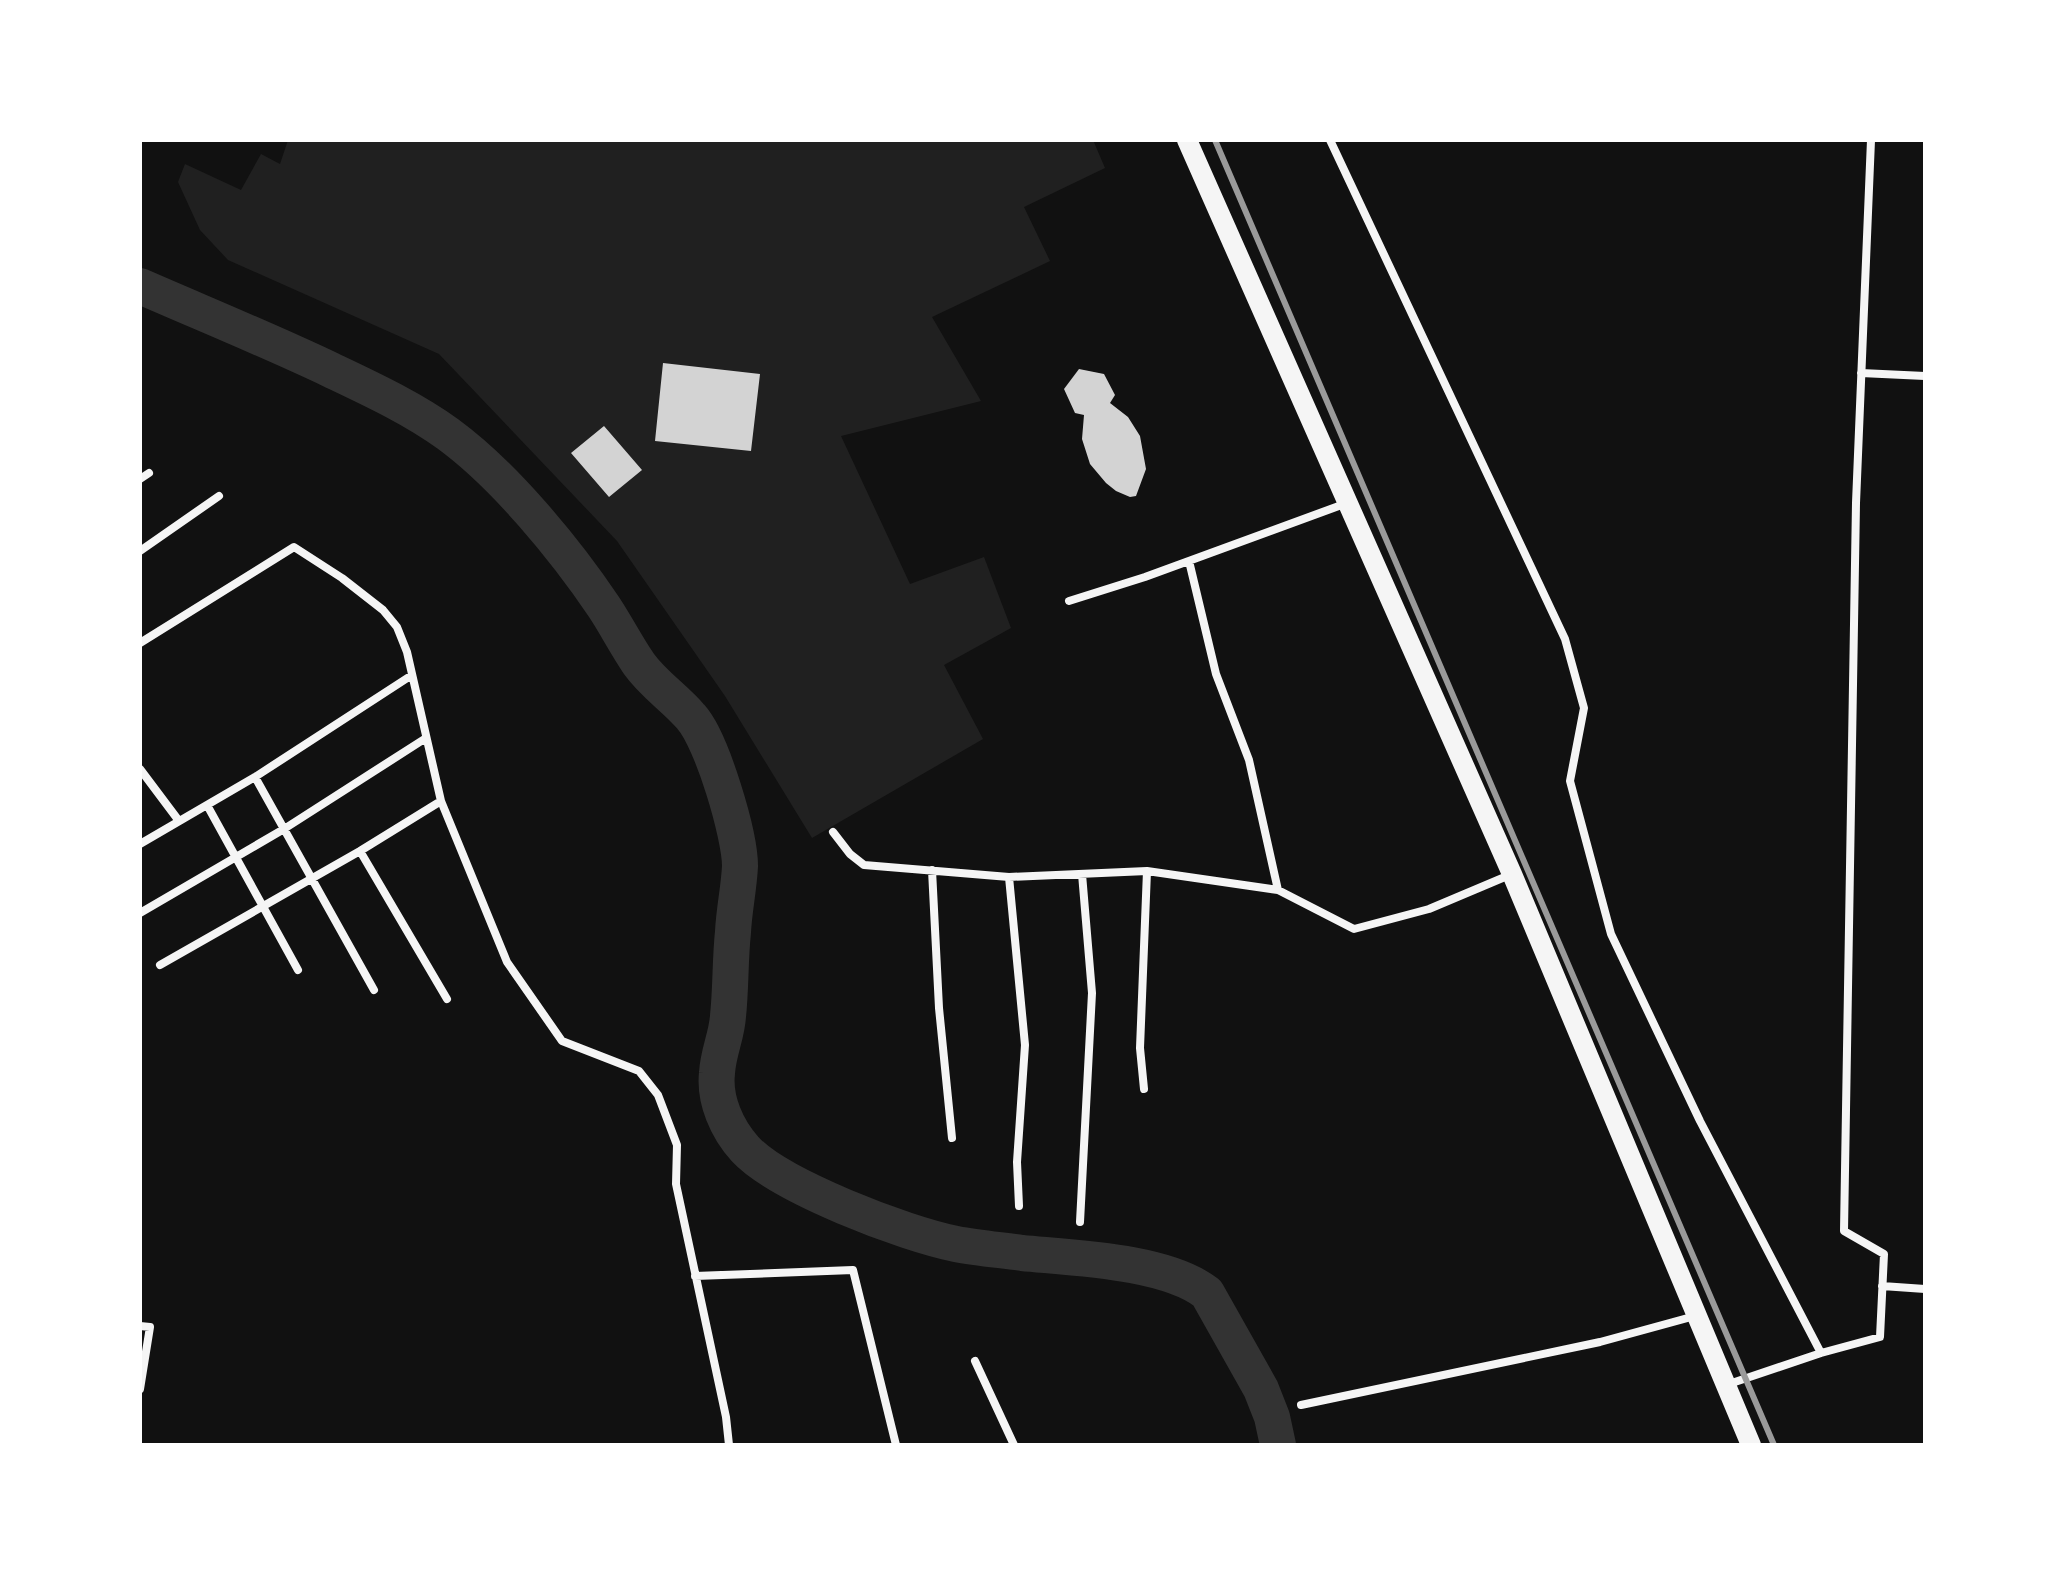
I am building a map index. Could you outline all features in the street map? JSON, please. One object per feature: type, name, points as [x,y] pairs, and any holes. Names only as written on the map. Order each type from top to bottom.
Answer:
[{"type":"highway","points":[[1187,140],[1512,874],[1751,1445]]},
{"type":"street","points":[[1330,140],[1565,639],[1584,708],[1570,781],[1611,934],[1700,1121],[1821,1353]]},
{"type":"street","points":[[1725,1385],[1880,1337],[1884,1254],[1844,1231],[1856,503],[1871,140]]},
{"type":"street","points":[[1861,373],[1925,376]]},
{"type":"street","points":[[140,479],[149,473]]},
{"type":"street","points":[[140,551],[219,496]]},
{"type":"street","points":[[1069,601],[1347,503]]},
{"type":"street","points":[[140,643],[294,547],[342,578],[383,610],[397,627],[407,652],[423,714],[441,801],[507,962],[562,1041],[639,1071],[658,1095],[677,1145],[676,1184],[726,1417],[729,1445]]},
{"type":"street","points":[[1189,561],[1216,674],[1249,760],[1278,890]]},
{"type":"street","points":[[140,844],[255,777],[412,675]]},
{"type":"street","points":[[140,913],[284,829],[426,738]]},
{"type":"street","points":[[140,769],[179,821]]},
{"type":"street","points":[[255,777],[374,990]]},
{"type":"street","points":[[160,965],[441,801]]},
{"type":"street","points":[[207,805],[298,970]]},
{"type":"street","points":[[833,832],[850,854],[864,865],[1009,877],[1147,871],[1278,890],[1354,929],[1429,909],[1512,874]]},
{"type":"street","points":[[360,851],[447,999]]},
{"type":"street","points":[[932,870],[939,1008],[952,1138]]},
{"type":"street","points":[[1144,1089],[1140,1048],[1147,871]]},
{"type":"street","points":[[1080,1222],[1092,993],[1082,874]]},
{"type":"street","points":[[1009,877],[1025,1045],[1017,1162],[1019,1206]]},
{"type":"street","points":[[695,1276],[853,1270],[896,1445]]},
{"type":"street","points":[[1882,1286],[1925,1289]]},
{"type":"street","points":[[1301,1405],[1600,1342],[1696,1316]]},
{"type":"street","points":[[140,1326],[150,1327],[140,1389]]},
{"type":"street","points":[[975,1361],[1014,1445]]},
{"type":"shaded area","points":[[288,140],[1093,140],[1105,168],[1024,207],[1050,261],[932,317],[981,401],[841,436],[910,584],[984,557],[1011,628],[944,665],[983,739],[812,838],[725,696],[617,541],[439,354],[228,260],[200,230],[178,182],[185,164],[241,190],[261,154],[280,164]]},
{"type":"building","points":[[663,363],[760,374],[751,451],[655,441]]},
{"type":"building","points":[[1079,369],[1104,374],[1115,395],[1110,403],[1128,417],[1140,436],[1146,469],[1136,496],[1130,497],[1116,491],[1090,464],[1082,439],[1084,415],[1075,413],[1064,389]]},
{"type":"building","points":[[604,426],[642,470],[609,497],[571,453]]},
{"type":"waterway","points":[[140,286],[361,384],[406,407],[448,434],[491,470],[532,514],[588,585],[645,672],[691,717],[716,766],[739,852],[728,1016],[717,1083],[723,1114],[745,1149],[785,1178],[813,1193],[934,1239],[980,1248],[1119,1263],[1189,1282],[1207,1293],[1261,1389],[1278,1445]]},
{"type":"railway","points":[[1215,140],[1774,1445]]}]
